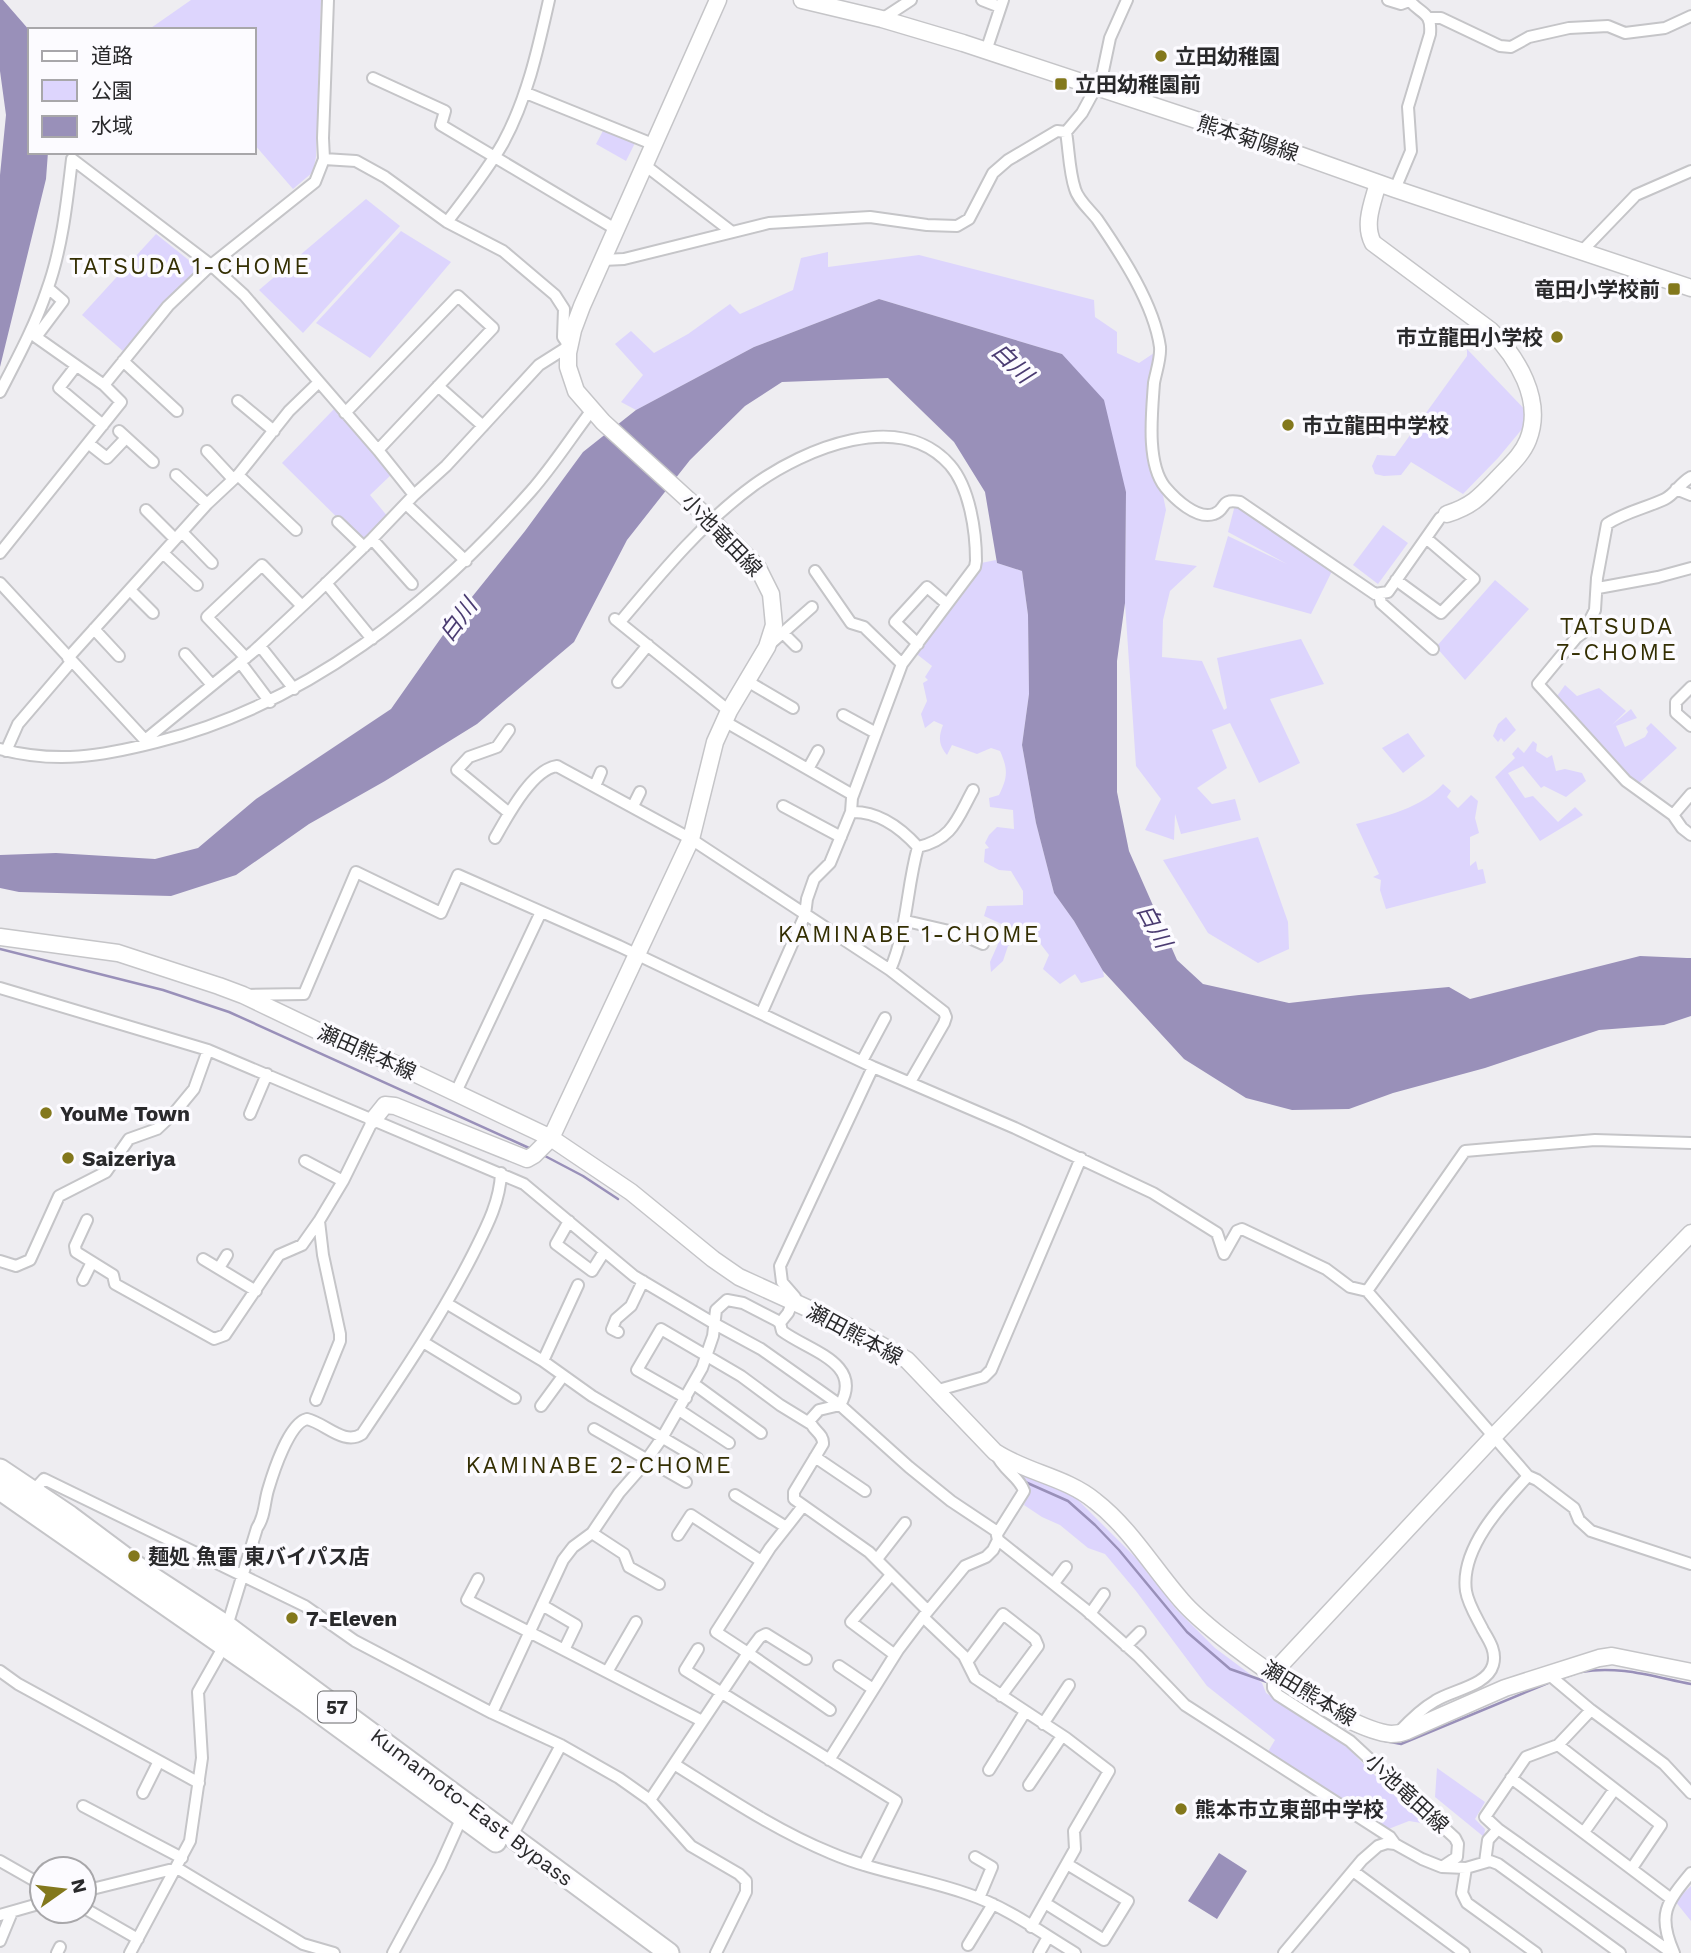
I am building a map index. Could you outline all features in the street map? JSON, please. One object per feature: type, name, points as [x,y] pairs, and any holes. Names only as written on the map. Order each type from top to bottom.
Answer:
[{"type":"highway","name":"Kumamoto-East Bypass","points":[[0,1469],[149,1575],[462,1817],[646,1953]]},
{"type":"highway","name":"Kumamoto-East Bypass","points":[[0,1490],[226,1636],[403,1755],[669,1953]]},
{"type":"main road","name":"小池竜田線","points":[[551,1138],[691,839],[709,760],[727,716],[773,633],[774,609],[765,579],[750,559],[603,422],[572,383],[568,367],[569,345],[582,306],[718,0]]},
{"type":"main road","name":"熊本菊陽線","points":[[802,0],[862,7],[882,19],[1266,143],[1691,288]]},
{"type":"main road","points":[[1378,183],[1368,222],[1368,232],[1373,243],[1490,330],[1516,362],[1530,394],[1532,425],[1520,454],[1473,504],[1447,514]]},
{"type":"main road","name":"瀬田熊本線","points":[[0,937],[118,953],[243,995],[551,1138],[631,1192],[739,1277],[851,1328],[907,1360],[995,1452],[1009,1461],[1066,1483],[1095,1500],[1114,1518],[1182,1602],[1209,1629],[1323,1706],[1357,1722],[1397,1734]]},
{"type":"main road","points":[[373,1120],[385,1105],[394,1106],[527,1159],[551,1138]]},
{"type":"main road","points":[[1273,1673],[1494,1436],[1691,1233]]},
{"type":"main road","points":[[1397,1734],[1580,1662],[1612,1656],[1691,1672]]},
{"type":"street","points":[[104,385],[168,306],[211,265],[315,182],[324,159],[328,0]]},
{"type":"street","points":[[447,222],[503,143],[526,93],[549,0]]},
{"type":"street","points":[[882,19],[911,0]]},
{"type":"street","points":[[982,0],[1002,3],[986,51]]},
{"type":"street","points":[[1127,0],[1110,38],[1097,88],[1082,113],[1066,132],[1075,192],[1097,219],[1132,273],[1157,335],[1160,349],[1154,382],[1151,436],[1156,467],[1164,486],[1190,510],[1212,515],[1230,500],[1240,502],[1376,594],[1388,592],[1440,518],[1447,514]]},
{"type":"street","points":[[1388,0],[1401,4],[1409,0],[1429,18],[1441,18],[1500,46],[1511,47],[1529,37],[1569,28],[1608,26],[1625,33],[1665,28],[1691,16]]},
{"type":"street","points":[[1395,189],[1411,151],[1408,107],[1430,34],[1429,18]]},
{"type":"street","points":[[373,78],[444,111],[441,125],[617,230]]},
{"type":"street","points":[[526,93],[655,145]]},
{"type":"street","points":[[603,260],[625,259],[769,223],[870,217],[957,226],[969,219],[993,173],[1008,160],[1058,131],[1066,132]]},
{"type":"street","points":[[0,392],[48,288],[65,214],[72,159],[211,265],[244,295],[414,495]]},
{"type":"street","points":[[145,742],[260,646],[446,466],[542,362],[569,345],[563,337],[564,309],[555,295],[503,251],[447,222],[385,177],[356,161],[324,159]]},
{"type":"street","points":[[646,166],[732,232]]},
{"type":"street","points":[[1582,251],[1636,195],[1691,171]]},
{"type":"street","points":[[1,549],[121,402],[104,385],[36,338],[63,300],[48,288]]},
{"type":"street","points":[[345,414],[458,296],[493,328],[378,450]]},
{"type":"street","points":[[123,362],[177,411]]},
{"type":"street","points":[[76,366],[59,388],[103,425]]},
{"type":"street","points":[[319,382],[295,404],[235,477],[207,504],[94,629],[18,724],[3,750],[38,756],[83,757],[194,732],[294,690],[372,639],[446,580],[533,489],[592,410]]},
{"type":"street","points":[[439,386],[483,426]]},
{"type":"street","points":[[238,401],[274,431]]},
{"type":"street","points":[[88,443],[107,458],[122,435],[153,462]]},
{"type":"street","points":[[762,1012],[805,915],[814,879],[830,863],[841,837],[851,812],[853,795],[902,664],[975,567],[969,509],[963,486],[951,466],[933,451],[897,438],[871,437],[828,447],[788,465],[756,484],[670,563],[617,621],[727,716],[853,795]]},
{"type":"street","points":[[207,451],[296,530]]},
{"type":"street","points":[[176,475],[207,504]]},
{"type":"street","points":[[1691,477],[1681,482],[1669,497],[1607,524],[1597,578],[1595,610],[1584,632],[1538,684],[1626,781],[1673,815],[1691,835]]},
{"type":"street","points":[[1676,489],[1691,495]]},
{"type":"street","points":[[406,504],[466,561]]},
{"type":"street","points":[[146,510],[212,562]]},
{"type":"street","points":[[338,522],[368,543],[412,584]]},
{"type":"street","points":[[1396,580],[1441,613],[1474,579],[1426,538]]},
{"type":"street","points":[[163,553],[197,585]]},
{"type":"street","points":[[270,702],[243,660],[207,617],[262,565],[302,606]]},
{"type":"street","points":[[1598,588],[1691,568]]},
{"type":"street","points":[[815,571],[852,623],[864,627],[902,664]]},
{"type":"street","points":[[0,583],[145,742]]},
{"type":"street","points":[[326,583],[372,639]]},
{"type":"street","points":[[918,644],[895,622],[927,587],[947,604]]},
{"type":"street","points":[[130,590],[153,613]]},
{"type":"street","points":[[1379,594],[1381,603],[1433,649]]},
{"type":"street","points":[[766,647],[812,607]]},
{"type":"street","points":[[94,629],[119,656]]},
{"type":"street","points":[[782,633],[796,646]]},
{"type":"street","points":[[618,682],[648,645]]},
{"type":"street","points":[[260,646],[294,690]]},
{"type":"street","points":[[185,654],[212,685]]},
{"type":"street","points":[[747,681],[793,708]]},
{"type":"street","points":[[1691,687],[1676,702],[1676,713],[1691,726]]},
{"type":"street","points":[[843,715],[876,733]]},
{"type":"street","points":[[509,730],[497,747],[469,757],[457,769],[509,813]]},
{"type":"street","points":[[808,769],[818,751]]},
{"type":"street","points":[[495,838],[524,792],[552,766],[562,767],[691,839],[890,970],[946,1017],[910,1082]]},
{"type":"street","points":[[595,786],[601,772]]},
{"type":"street","points":[[918,847],[944,837],[973,790]]},
{"type":"street","points":[[633,807],[640,792]]},
{"type":"street","points":[[1673,815],[1691,794]]},
{"type":"street","points":[[783,806],[841,837]]},
{"type":"street","points":[[851,812],[869,812],[882,817],[918,847]]},
{"type":"street","points":[[890,970],[902,939],[909,880],[918,847]]},
{"type":"street","points":[[243,995],[304,994],[356,872],[441,913],[458,875],[619,946],[873,1067],[1081,1158],[1153,1193],[1217,1233],[1224,1254],[1237,1231],[1242,1229],[1326,1269],[1350,1287],[1367,1291],[1528,1476],[1538,1480],[1574,1508],[1579,1520],[1591,1531],[1691,1564]]},
{"type":"street","points":[[456,1093],[541,912]]},
{"type":"street","points":[[906,921],[958,933],[983,944]]},
{"type":"street","name":"小池竜田線","points":[[0,988],[208,1050],[524,1184],[604,1252],[643,1281],[761,1349],[840,1405],[951,1501],[986,1523],[998,1537],[1126,1646],[1185,1705],[1390,1837],[1395,1844],[1443,1867],[1466,1868]]},
{"type":"street","points":[[862,1061],[885,1018]]},
{"type":"street","points":[[0,1261],[16,1266],[30,1260],[59,1196],[106,1172],[129,1139],[157,1129],[175,1112],[194,1088],[208,1050]]},
{"type":"street","points":[[780,1323],[795,1297],[782,1282],[780,1266],[873,1067]]},
{"type":"street","points":[[250,1114],[267,1074]]},
{"type":"street","points":[[87,1220],[74,1250],[113,1275],[115,1284],[210,1338],[225,1335],[279,1254],[302,1245],[319,1221],[344,1181],[373,1120]]},
{"type":"street","points":[[1367,1291],[1465,1151],[1595,1140],[1691,1143]]},
{"type":"street","points":[[935,1391],[984,1377],[991,1370],[1081,1158]]},
{"type":"street","points":[[305,1161],[344,1181]]},
{"type":"street","points":[[130,1953],[180,1863],[192,1834],[202,1746],[198,1692],[226,1636],[257,1528],[263,1519],[268,1489],[294,1428],[301,1420],[309,1419],[346,1438],[359,1437],[423,1342],[483,1235],[496,1203],[501,1173]]},
{"type":"street","points":[[316,1400],[341,1334],[323,1255],[319,1221]]},
{"type":"street","points":[[569,1221],[556,1244],[592,1272],[604,1252]]},
{"type":"street","points":[[219,1268],[227,1255]]},
{"type":"street","points":[[204,1259],[256,1291]]},
{"type":"street","points":[[83,1280],[92,1262]]},
{"type":"street","points":[[612,1329],[616,1318],[631,1306],[643,1281]]},
{"type":"street","points":[[543,1360],[578,1285]]},
{"type":"street","points":[[492,1713],[569,1551],[592,1533],[619,1493],[647,1460],[694,1384],[708,1355],[718,1308],[730,1300],[765,1313],[780,1323],[782,1331],[826,1358],[842,1372],[847,1390],[840,1405],[816,1412],[810,1420],[811,1424]]},
{"type":"street","points":[[446,1303],[543,1360],[563,1376],[697,1458]]},
{"type":"street","points":[[685,1398],[637,1370],[661,1329],[708,1355],[811,1424],[824,1440],[794,1492],[794,1499],[877,1559],[958,1650],[973,1676],[1062,1736],[1109,1772],[1074,1831],[1076,1847],[1031,1927]]},
{"type":"street","points":[[423,1342],[515,1398]]},
{"type":"street","points":[[541,1406],[563,1376]]},
{"type":"street","points":[[694,1384],[761,1433]]},
{"type":"street","points":[[679,1410],[729,1443]]},
{"type":"street","points":[[594,1429],[686,1482]]},
{"type":"street","points":[[829,1760],[895,1655],[926,1614],[965,1566],[991,1553],[1024,1491],[1021,1484],[1001,1466],[995,1452]]},
{"type":"street","points":[[815,1457],[865,1491]]},
{"type":"street","points":[[1397,1734],[1413,1717],[1437,1700],[1487,1675],[1494,1664],[1493,1650],[1466,1592],[1466,1564],[1504,1502],[1528,1476]]},
{"type":"street","points":[[33,1491],[44,1479],[306,1606],[355,1641],[492,1713],[561,1745],[619,1778],[650,1800],[687,1842],[746,1881],[746,1892],[716,1953]]},
{"type":"street","points":[[735,1495],[786,1527]]},
{"type":"street","points":[[803,1506],[761,1561],[716,1632],[830,1710]]},
{"type":"street","points":[[678,1535],[691,1515],[761,1561]]},
{"type":"street","points":[[877,1559],[905,1523]]},
{"type":"street","points":[[592,1533],[624,1555],[629,1567],[659,1584]]},
{"type":"street","points":[[1054,1583],[1066,1567]]},
{"type":"street","points":[[891,1575],[848,1625],[895,1655]]},
{"type":"street","points":[[478,1579],[467,1600],[702,1721]]},
{"type":"street","points":[[1090,1614],[1104,1594]]},
{"type":"street","points":[[542,1605],[576,1625],[564,1650]]},
{"type":"street","points":[[967,1662],[1003,1614],[1037,1641],[1036,1648],[1001,1696]]},
{"type":"street","points":[[607,1672],[636,1622]]},
{"type":"street","points":[[1126,1646],[1140,1632]]},
{"type":"street","points":[[650,1800],[721,1691],[760,1637],[766,1634],[806,1659]]},
{"type":"street","points":[[698,1649],[685,1670],[896,1801],[864,1865]]},
{"type":"street","points":[[839,1666],[873,1689]]},
{"type":"street","points":[[0,1671],[18,1684],[199,1783]]},
{"type":"street","name":"小池竜田線","points":[[1273,1673],[1272,1688],[1278,1695],[1350,1741],[1455,1838],[1458,1844],[1457,1857],[1443,1867]]},
{"type":"street","points":[[1547,1673],[1591,1710],[1664,1764],[1691,1793]]},
{"type":"street","points":[[1043,1724],[1069,1685]]},
{"type":"street","points":[[1591,1710],[1558,1745],[1526,1757],[1485,1817],[1497,1829],[1673,1953]]},
{"type":"street","points":[[989,1770],[1025,1712]]},
{"type":"street","points":[[1029,1785],[1062,1736]]},
{"type":"street","points":[[511,1838],[561,1745]]},
{"type":"street","points":[[1558,1745],[1661,1825],[1632,1868]]},
{"type":"street","points":[[143,1793],[159,1761]]},
{"type":"street","points":[[674,1764],[832,1854],[987,1901],[1075,1953]]},
{"type":"street","points":[[1511,1778],[1670,1898]]},
{"type":"street","points":[[1584,1832],[1615,1790]]},
{"type":"street","points":[[83,1806],[180,1863],[303,1944],[334,1953]]},
{"type":"street","points":[[393,1953],[440,1866],[462,1817]]},
{"type":"street","points":[[1485,1862],[1488,1840],[1497,1829]]},
{"type":"street","points":[[1284,1953],[1368,1852],[1387,1843],[1395,1844]]},
{"type":"street","points":[[966,1943],[987,1901],[992,1867],[975,1857]]},
{"type":"street","points":[[0,1861],[28,1877]]},
{"type":"street","points":[[1536,1953],[1466,1903],[1462,1894],[1466,1868],[1485,1862],[1498,1864],[1620,1953]]},
{"type":"street","points":[[98,1887],[180,1863]]},
{"type":"street","points":[[1045,1903],[1104,1940],[1128,1901],[1067,1864]]},
{"type":"street","points":[[1353,1871],[1464,1953]]},
{"type":"street","points":[[1673,1953],[1664,1923],[1670,1898],[1691,1873]]},
{"type":"street","points":[[0,1941],[6,1913],[28,1907]]},
{"type":"street","points":[[98,1916],[138,1939]]},
{"type":"street","points":[[1040,1953],[1048,1937]]},
{"type":"green space","points":[[191,0],[321,0],[316,157],[313,172],[293,189],[256,146],[256,28],[151,28]]},
{"type":"green space","points":[[605,127],[636,141],[626,161],[596,144]]},
{"type":"green space","points":[[366,199],[400,226],[303,333],[259,290]]},
{"type":"green space","points":[[401,231],[451,262],[370,358],[316,323]]},
{"type":"green space","points":[[156,234],[200,269],[124,352],[82,315]]},
{"type":"green space","points":[[828,252],[828,267],[919,255],[1094,300],[1095,317],[1117,332],[1117,353],[1139,363],[1160,349],[1151,436],[1166,510],[1155,560],[1197,566],[1170,591],[1163,620],[1162,657],[1202,661],[1224,710],[1227,708],[1217,658],[1301,639],[1324,684],[1270,699],[1300,763],[1259,783],[1230,723],[1212,730],[1227,768],[1197,788],[1212,804],[1235,799],[1241,820],[1181,834],[1175,814],[1174,840],[1145,830],[1161,799],[1136,766],[1125,603],[1126,492],[1062,354],[879,299],[754,347],[636,410],[621,402],[643,375],[615,344],[631,331],[654,353],[688,334],[730,304],[740,314],[793,290],[801,258]]},
{"type":"green space","points":[[1467,349],[1532,417],[1463,494],[1411,462],[1401,475],[1375,474],[1372,466],[1377,455],[1395,456],[1467,356]]},
{"type":"green space","points":[[334,409],[392,474],[370,495],[388,517],[362,542],[282,463]]},
{"type":"green space","points":[[1236,501],[1335,565],[1311,614],[1213,587],[1228,536],[1287,564],[1228,532]]},
{"type":"green space","points":[[1383,525],[1408,543],[1378,584],[1353,565]]},
{"type":"green space","points":[[996,560],[997,563],[1022,571],[1028,615],[1029,694],[1022,745],[1036,823],[1054,893],[1103,971],[1104,977],[1081,983],[1075,974],[1060,984],[1043,969],[1049,955],[1033,934],[1008,946],[1003,961],[991,972],[990,962],[1006,926],[984,916],[987,906],[1023,905],[1023,891],[1011,871],[999,870],[984,862],[985,849],[989,848],[985,843],[989,835],[997,827],[1014,829],[1013,810],[990,807],[989,798],[999,795],[1004,783],[1004,763],[1000,751],[991,748],[977,754],[952,745],[947,755],[940,741],[943,725],[934,721],[925,728],[921,714],[927,701],[923,683],[928,680],[925,677],[932,666],[914,652],[981,563]]},
{"type":"green space","points":[[1495,580],[1529,609],[1465,680],[1436,647]]},
{"type":"green space","points":[[1565,685],[1577,696],[1599,688],[1626,711],[1612,725],[1631,709],[1637,718],[1616,726],[1625,747],[1645,737],[1648,732],[1646,728],[1651,723],[1677,748],[1636,786],[1555,699]]},
{"type":"green space","points":[[1506,717],[1516,730],[1504,742],[1501,738],[1498,742],[1493,736],[1498,724]]},
{"type":"green space","points":[[1408,733],[1425,756],[1403,773],[1382,748]]},
{"type":"green space","points":[[1533,741],[1537,744],[1536,751],[1547,758],[1552,755],[1556,771],[1565,769],[1582,773],[1586,781],[1566,797],[1544,786],[1541,788],[1523,766],[1508,773],[1525,798],[1533,796],[1558,822],[1575,807],[1583,815],[1540,841],[1495,777],[1515,758],[1512,754],[1518,747],[1524,753]]},
{"type":"green space","points":[[1443,784],[1451,791],[1447,797],[1458,808],[1471,795],[1478,801],[1475,818],[1479,833],[1470,837],[1470,866],[1476,861],[1478,870],[1483,869],[1486,883],[1386,909],[1380,890],[1381,880],[1373,877],[1379,874],[1356,824],[1414,805]]},
{"type":"green space","points":[[1258,837],[1288,922],[1289,949],[1258,963],[1208,933],[1163,860]]},
{"type":"green space","points":[[1017,1473],[1056,1486],[1074,1496],[1137,1559],[1176,1609],[1215,1648],[1262,1683],[1266,1693],[1341,1741],[1400,1801],[1427,1824],[1409,1821],[1386,1830],[1374,1819],[1266,1755],[1275,1740],[1207,1686],[1105,1554],[1088,1548],[1060,1525],[1024,1505],[1029,1492]]},
{"type":"green space","points":[[1437,1768],[1485,1802],[1475,1819],[1485,1829],[1484,1837],[1435,1797]]},
{"type":"green space","points":[[1691,1886],[1691,1921],[1675,1901]]},
{"type":"water","points":[[0,0],[3,0],[28,29],[28,154],[48,154],[46,179],[0,367],[0,175],[6,115],[0,71]]},
{"type":"water","name":"白川","points":[[879,299],[1062,354],[1104,400],[1126,492],[1125,603],[1117,661],[1117,792],[1129,851],[1177,960],[1203,984],[1289,1003],[1449,987],[1470,999],[1640,956],[1691,958],[1691,1016],[1664,1025],[1599,1030],[1349,1109],[1292,1110],[1246,1098],[1184,1059],[1103,971],[1054,893],[1036,823],[1022,745],[1029,694],[1028,615],[1022,571],[997,563],[985,492],[954,442],[888,378],[782,382],[745,406],[690,460],[627,540],[574,642],[477,724],[309,824],[236,875],[171,896],[19,892],[0,888],[0,855],[56,853],[155,859],[198,848],[256,799],[391,709],[455,618],[525,531],[583,452],[636,410],[754,347]]},
{"type":"water","points":[[1219,1853],[1247,1871],[1217,1919],[1188,1901]]},
{"type":"waterway","points":[[0,949],[163,990],[229,1012],[529,1148]]},
{"type":"waterway","points":[[545,1156],[618,1199]]},
{"type":"waterway","points":[[933,1399],[972,1439]]},
{"type":"waterway","points":[[1023,1481],[1068,1501],[1095,1525],[1187,1632],[1230,1669],[1267,1682]]},
{"type":"waterway","points":[[1581,1672],[1623,1671],[1691,1684]]},
{"type":"waterway","points":[[1565,1677],[1574,1674]]},
{"type":"waterway","points":[[1340,1724],[1369,1737],[1401,1744],[1548,1683]]},
{"type":"place","name":"立田幼稚園","points":[[1161,56]]},
{"type":"place","name":"立田幼稚園前","points":[[1061,84]]},
{"type":"place","name":"竜田小学校前","points":[[1674,289]]},
{"type":"place","name":"市立龍田小学校","points":[[1557,337]]},
{"type":"place","name":"市立龍田中学校","points":[[1288,425]]},
{"type":"place","name":"YouMe Town","points":[[46,1113]]},
{"type":"place","name":"Saizeriya","points":[[68,1158]]},
{"type":"place","name":"麺処 魚雷 東バイパス店","points":[[134,1556]]},
{"type":"place","name":"7-Eleven","points":[[292,1618]]},
{"type":"place","name":"熊本市立東部中学校","points":[[1181,1809]]},
{"type":"district","name":"TATSUDA 1-CHOME","points":[[190,266]]},
{"type":"district","name":"TATSUDA 7-CHOME","points":[[1617,639]]},
{"type":"district","name":"KAMINABE 1-CHOME","points":[[909,934]]},
{"type":"district","name":"KAMINABE 2-CHOME","points":[[599,1465]]}]
